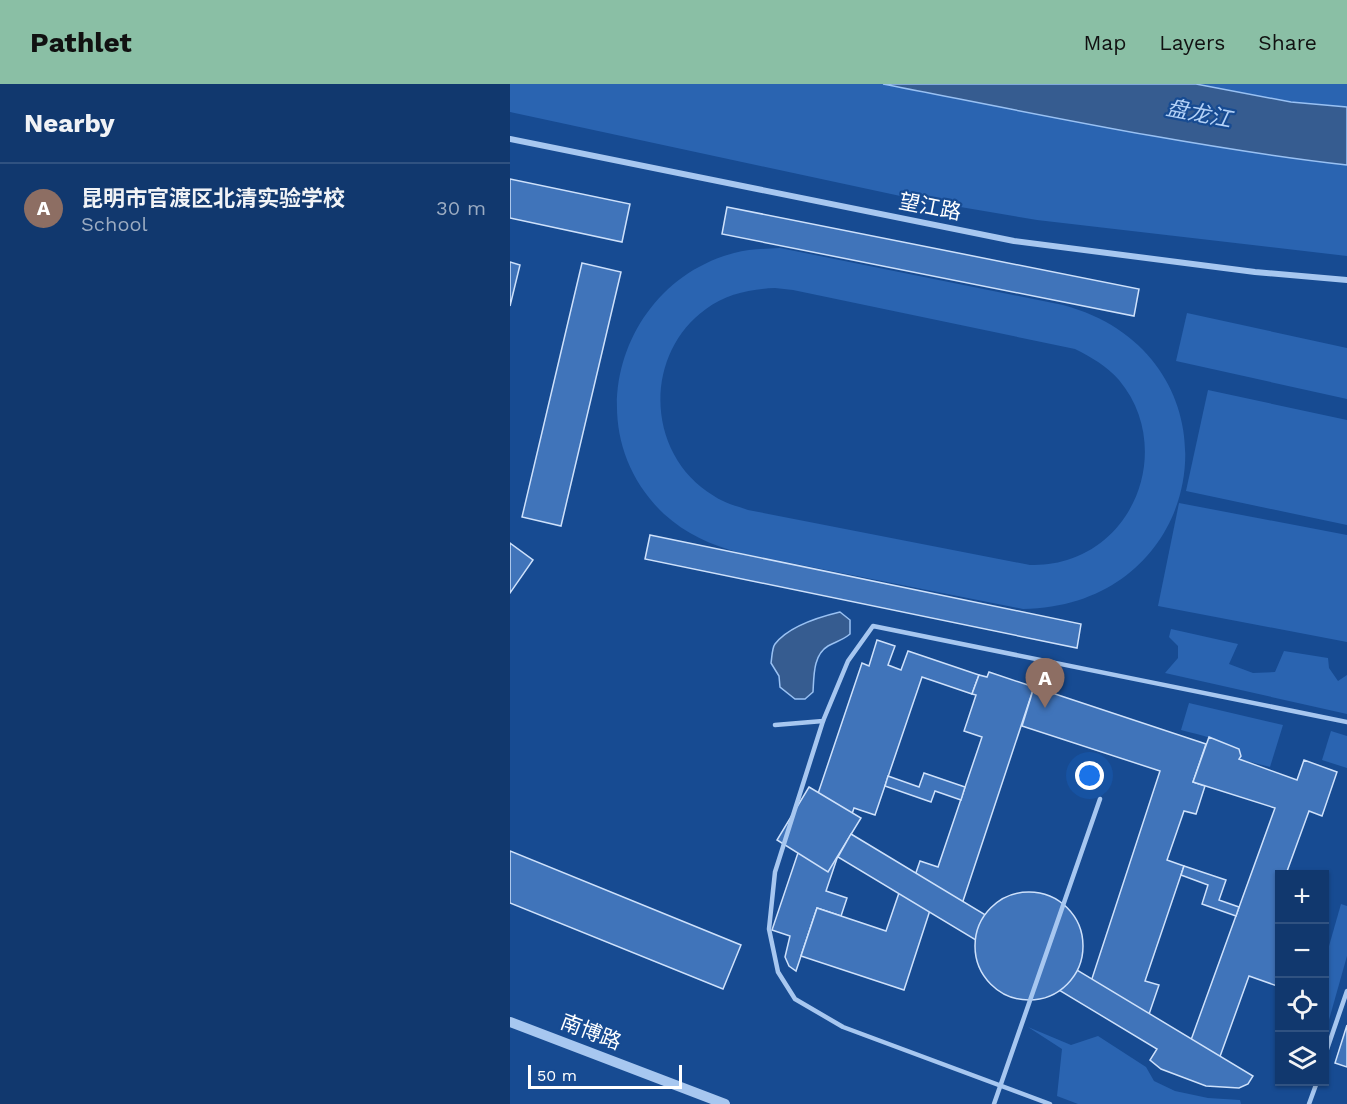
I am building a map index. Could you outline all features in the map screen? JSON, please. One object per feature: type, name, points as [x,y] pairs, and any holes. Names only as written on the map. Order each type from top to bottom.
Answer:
[{"type":"street","name":"望江路","points":[[510,139],[1014,241],[1255,272],[1347,280]]},
{"type":"street","name":"南博路","points":[[510,1022],[725,1104]]},
{"type":"lane","points":[[1050,1104],[843,1027],[795,999],[778,972],[769,929],[775,872],[824,721],[848,661],[873,626],[1347,722]]},
{"type":"lane","points":[[775,725],[824,721]]},
{"type":"lane","points":[[994,1104],[1100,800]]},
{"type":"lane","points":[[1329,1043],[1347,991]]},
{"type":"lane","points":[[1309,1104],[1316,1086]]},
{"type":"shaded area","points":[[510,84],[1347,84],[1347,256],[1037,220],[919,200],[510,112]]},
{"type":"shaded area","points":[[780,248],[1063,305],[1122,332],[1161,373],[1182,422],[1184,474],[1169,524],[1136,567],[1087,597],[1023,609],[740,553],[699,538],[664,514],[637,480],[621,442],[617,402],[623,363],[638,327],[662,295],[695,269],[734,253]],"holes":[[[775,288],[1075,349],[1098,362],[1119,380],[1134,404],[1143,431],[1145,458],[1140,484],[1130,509],[1114,531],[1093,548],[1067,560],[1030,565],[748,510],[714,496],[692,478],[675,456],[665,431],[660,405],[662,378],[671,352],[685,329],[714,304],[739,293]]]},
{"type":"shaded area","points":[[1187,313],[1347,348],[1347,399],[1176,361]]},
{"type":"shaded area","points":[[1208,390],[1347,420],[1347,525],[1186,491]]},
{"type":"shaded area","points":[[1179,503],[1347,535],[1347,642],[1158,606]]},
{"type":"shaded area","points":[[1171,629],[1238,644],[1229,664],[1253,673],[1275,672],[1284,651],[1328,658],[1329,668],[1338,681],[1347,675],[1347,714],[1165,673],[1178,658],[1178,646],[1169,637]]},
{"type":"shaded area","points":[[1189,703],[1283,725],[1270,767],[1239,759],[1241,756],[1239,749],[1232,746],[1181,730]]},
{"type":"shaded area","points":[[1331,731],[1347,736],[1347,768],[1322,760]]},
{"type":"shaded area","points":[[1341,904],[1347,906],[1347,956],[1329,1020],[1329,978],[1329,946]]},
{"type":"shaded area","points":[[1028,1027],[1071,1045],[1098,1036],[1146,1067],[1154,1081],[1175,1091],[1208,1098],[1240,1100],[1241,1104],[1078,1104],[1057,1096],[1062,1049]]},
{"type":"water","name":"盘龙江","points":[[883,84],[1196,84],[1291,102],[1347,107],[1347,165],[1172,139]]},
{"type":"water","points":[[840,612],[850,620],[850,634],[823,650],[815,666],[813,692],[805,699],[795,699],[780,687],[779,676],[771,663],[774,646],[796,627]]},
{"type":"building","points":[[510,179],[630,204],[622,242],[510,218]]},
{"type":"building","points":[[727,207],[1139,289],[1134,316],[722,234]]},
{"type":"building","points":[[510,262],[520,265],[510,306]]},
{"type":"building","points":[[582,263],[621,272],[561,526],[522,517]]},
{"type":"building","points":[[650,535],[1081,624],[1077,648],[645,559]]},
{"type":"building","points":[[510,543],[533,560],[510,593]]},
{"type":"building","points":[[877,640],[895,646],[888,665],[901,670],[908,651],[979,675],[972,694],[922,677],[875,815],[854,808],[826,891],[847,898],[841,916],[817,908],[796,971],[789,966],[785,957],[790,936],[772,930],[862,663],[869,666]]},
{"type":"building","points":[[989,672],[1034,687],[961,907],[934,898],[904,990],[801,956],[817,908],[886,931],[901,887],[910,890],[920,861],[938,867],[982,737],[964,731],[976,695],[972,694],[979,675],[987,677]]},
{"type":"building","points":[[1034,687],[1206,744],[1193,782],[1205,786],[1196,814],[1184,811],[1167,860],[1184,866],[1145,981],[1159,985],[1146,1023],[1084,1003],[1160,771],[1022,726]]},
{"type":"building","points":[[1209,737],[1239,749],[1241,756],[1239,759],[1297,780],[1304,760],[1337,772],[1322,816],[1309,811],[1287,870],[1275,870],[1275,985],[1249,976],[1218,1062],[1187,1051],[1275,808],[1193,782]]},
{"type":"building","points":[[924,773],[965,787],[961,800],[935,791],[931,802],[885,786],[888,776],[919,787]]},
{"type":"building","points":[[809,787],[861,818],[828,872],[777,840]]},
{"type":"building","points":[[851,834],[1253,1076],[1248,1084],[1239,1088],[1206,1086],[1161,1069],[1150,1060],[1157,1049],[838,857]]},
{"type":"building","points":[[510,851],[741,945],[723,989],[510,903]]},
{"type":"building","points":[[1184,866],[1226,880],[1219,900],[1239,907],[1236,916],[1202,904],[1208,885],[1181,875]]},
{"type":"building","points":[[1029,892],[1050,896],[1067,908],[1079,925],[1083,946],[1079,967],[1067,984],[1050,996],[1029,1000],[1008,996],[991,984],[979,967],[975,946],[979,925],[991,908],[1008,896]]},
{"type":"building","points":[[1347,1025],[1347,1067],[1335,1063]]},
{"type":"place","name":"昆明市官渡区北清实验学校","points":[[1045,708]]}]
